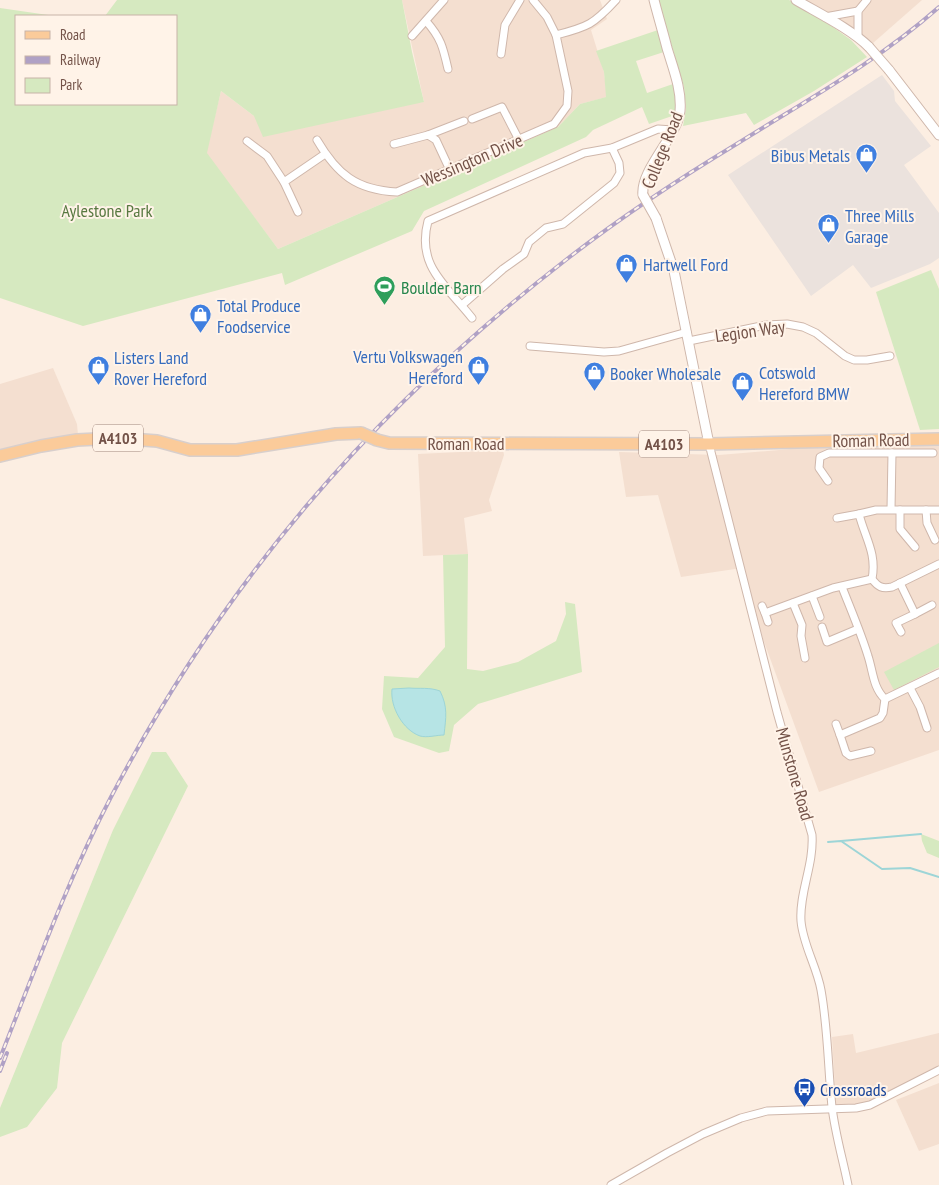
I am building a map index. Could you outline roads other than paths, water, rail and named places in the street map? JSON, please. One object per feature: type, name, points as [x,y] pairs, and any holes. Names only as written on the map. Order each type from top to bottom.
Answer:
[{"type":"main road","name":"Roman Road","points":[[0,456],[77,440],[117,438],[157,441],[190,450],[237,450],[336,434],[361,433],[390,443],[709,444],[939,439]]},
{"type":"street","points":[[412,36],[444,0]]},
{"type":"street","points":[[501,54],[505,25],[520,0]]},
{"type":"street","name":"Wessington Drive","points":[[316,140],[339,172],[351,181],[382,192],[397,192],[554,124],[567,106],[568,91],[556,35],[547,18],[533,0]]},
{"type":"street","points":[[556,35],[587,26],[602,16],[616,0]]},
{"type":"street","name":"College Road","points":[[654,0],[677,79],[680,112],[673,130],[650,171],[643,188],[643,195],[656,218],[674,270],[709,444]]},
{"type":"street","points":[[796,0],[826,17],[869,47],[939,135]]},
{"type":"street","points":[[858,38],[858,11],[867,0]]},
{"type":"street","points":[[826,17],[858,11]]},
{"type":"street","points":[[426,21],[436,32],[443,45],[448,69]]},
{"type":"street","points":[[472,120],[502,107],[519,140]]},
{"type":"street","points":[[394,144],[428,135],[464,122]]},
{"type":"street","points":[[472,318],[432,270],[425,250],[425,234],[428,221],[584,153],[612,148],[658,129],[673,130]]},
{"type":"street","points":[[428,135],[436,140],[450,170]]},
{"type":"street","points":[[248,141],[266,156],[284,182],[298,212]]},
{"type":"street","points":[[462,305],[503,269],[524,254],[528,242],[540,232],[546,228],[563,224],[614,184],[620,173],[619,163],[612,148]]},
{"type":"street","points":[[284,182],[325,154]]},
{"type":"street","name":"Legion Way","points":[[530,346],[612,352],[688,336],[766,325],[787,324],[804,327],[816,333],[845,356],[854,360],[890,356]]},
{"type":"street","name":"Munstone Road","points":[[709,444],[777,712],[812,835],[813,850],[802,906],[801,921],[820,988],[827,1030],[832,1109],[848,1185]]},
{"type":"street","points":[[828,482],[819,468],[820,457],[828,453],[933,453]]},
{"type":"street","points":[[892,453],[892,509]]},
{"type":"street","points":[[837,518],[876,510],[939,510]]},
{"type":"street","points":[[900,510],[900,529],[914,547]]},
{"type":"street","points":[[926,510],[927,523],[935,540]]},
{"type":"street","points":[[859,514],[873,557],[872,579],[878,586],[884,588],[900,583],[939,564]]},
{"type":"street","points":[[768,622],[763,610],[793,603],[833,588],[872,579]]},
{"type":"street","points":[[900,583],[915,614]]},
{"type":"street","points":[[840,735],[880,718],[883,713],[885,699],[873,678],[869,658],[842,587]]},
{"type":"street","points":[[812,596],[820,617]]},
{"type":"street","points":[[793,603],[802,625],[801,636],[805,658]]},
{"type":"street","points":[[901,632],[896,623],[932,605]]},
{"type":"street","points":[[822,627],[827,642],[858,629]]},
{"type":"street","points":[[885,699],[939,674]]},
{"type":"street","points":[[910,688],[920,707],[927,728]]},
{"type":"street","points":[[836,724],[846,753],[850,756],[871,751]]},
{"type":"street","points":[[611,1185],[689,1142],[741,1118],[767,1111],[832,1109],[870,1105],[939,1070]]},
{"type":"water","points":[[409,688],[440,691],[443,697],[446,717],[444,735],[420,736],[408,729],[403,723],[395,710],[392,689]]},
{"type":"waterway","points":[[841,841],[921,834]]},
{"type":"waterway","points":[[828,842],[841,841],[882,869],[910,868],[939,877]]},
{"type":"railway","points":[[0,1058],[66,893],[111,797],[155,718],[203,642],[254,571],[309,503],[368,438],[430,376],[496,316],[567,259],[670,186],[866,63],[891,46],[939,7]]},
{"type":"railway","points":[[0,1071],[7,1053]]},
{"type":"place","name":"Bibus Metals","points":[[866,174]]},
{"type":"place","name":"Three Mills Garage","points":[[829,244]]},
{"type":"place","name":"Hartwell Ford","points":[[627,283]]},
{"type":"place","name":"Boulder Barn","points":[[385,306]]},
{"type":"place","name":"Total Produce Foodservice","points":[[201,334]]},
{"type":"place","name":"Vertu Volkswagen Hereford","points":[[479,385]]},
{"type":"place","name":"Listers Land Rover Hereford","points":[[98,386]]},
{"type":"place","name":"Booker Wholesale","points":[[594,392]]},
{"type":"place","name":"Cotswold Hereford BMW","points":[[743,401]]},
{"type":"place","name":"Crossroads","points":[[804,1108]]},
{"type":"park label","name":"Aylestone Park","points":[[107,210]]}]
